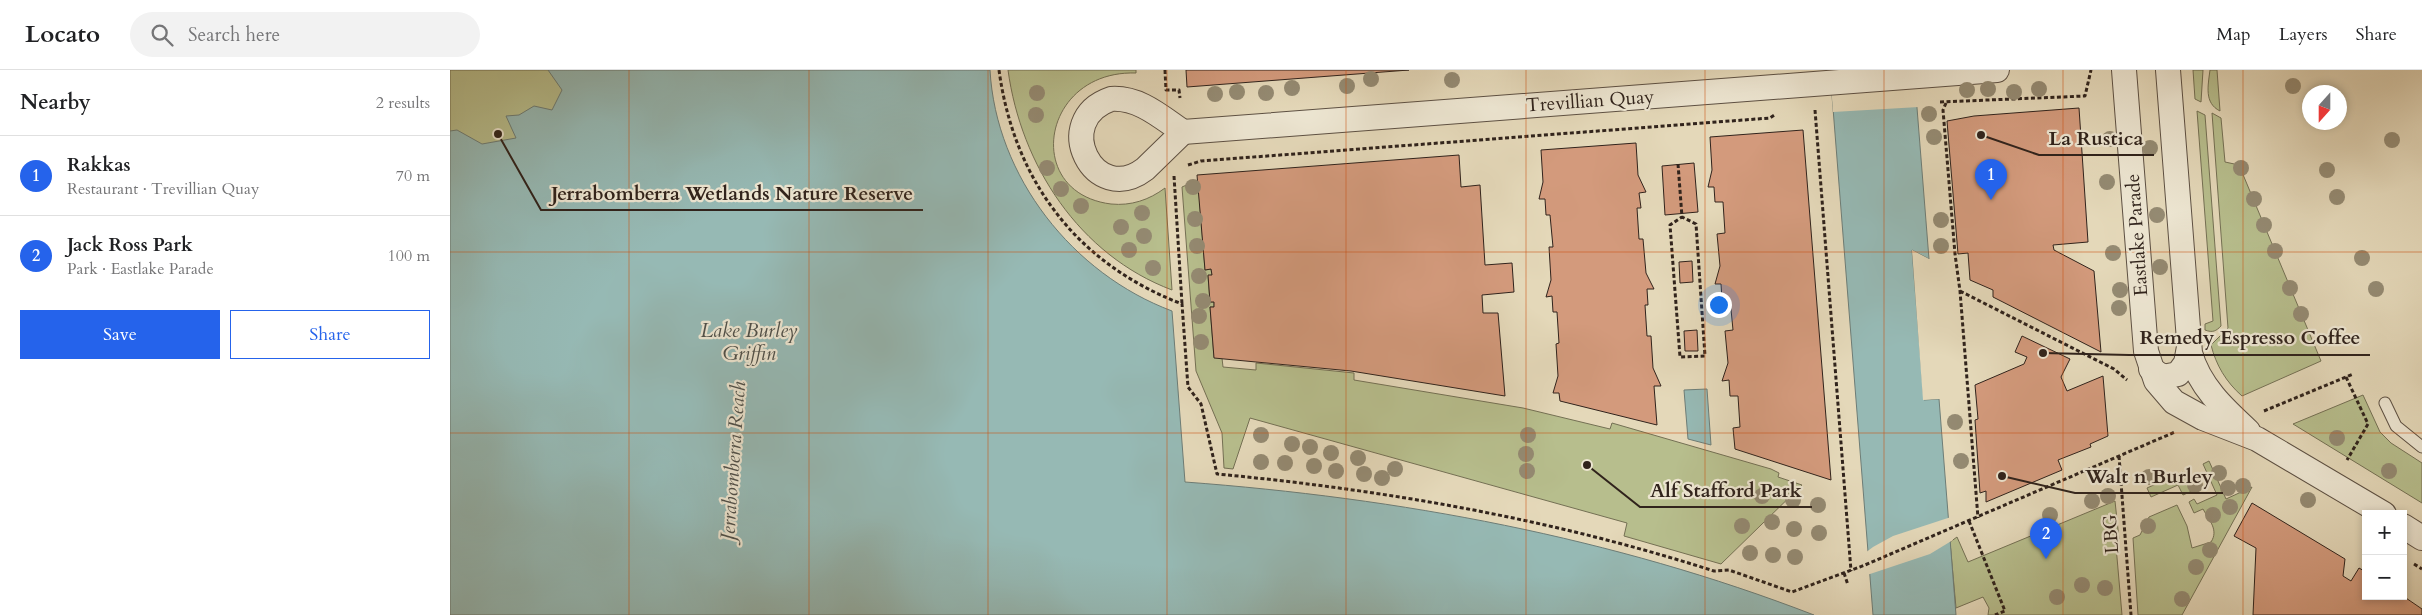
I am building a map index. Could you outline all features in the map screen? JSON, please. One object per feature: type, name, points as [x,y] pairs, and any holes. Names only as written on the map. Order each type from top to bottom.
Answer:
[{"type":"street","name":"Trevillian Quay","points":[[1183,132],[1997,70]]},
{"type":"street","name":"Eastlake Parade","points":[[2124,70],[2146,351],[2151,369],[2160,388],[2174,402],[2203,418],[2257,439],[2377,510]]},
{"type":"street","name":"Eastlake Parade","points":[[2168,70],[2189,347],[2194,364],[2210,393],[2228,414],[2257,439]]},
{"type":"street","name":"Eastlake Parade","points":[[2151,369],[2163,377],[2178,374],[2186,363],[2189,347]]},
{"type":"street","points":[[2407,529],[2422,538]]},
{"type":"lane","points":[[2384,403],[2396,426],[2422,447]]},
{"type":"path","points":[[999,70],[1003,98],[1017,145],[1033,180],[1054,210],[1078,237],[1103,260],[1145,287],[1182,304]]},
{"type":"path","points":[[1938,102],[2086,96],[2091,70]]},
{"type":"path","points":[[1932,75],[1946,103],[1943,110],[1954,254],[1960,290],[1978,518]]},
{"type":"path","points":[[1806,110],[1815,108],[1851,571]]},
{"type":"path","points":[[1185,161],[1185,167],[1201,161],[1770,118],[1782,111]]},
{"type":"path","points":[[1678,164],[1682,217]]},
{"type":"path","points":[[1180,172],[1174,176],[1188,387],[1201,404],[1217,474],[1365,491],[1471,508],[1586,534],[1714,571],[1729,570],[1792,592],[1851,571],[1978,518],[2180,430],[2172,425]]},
{"type":"path","points":[[1682,217],[1696,224],[1705,356],[1680,357],[1670,225],[1682,217]]},
{"type":"path","points":[[1960,290],[2114,369],[2128,381]]},
{"type":"path","points":[[2264,412],[2353,374]]},
{"type":"path","points":[[2346,377],[2368,424],[2347,460]]},
{"type":"path","name":"LBG","points":[[2119,456],[2131,615]]},
{"type":"path","points":[[1969,521],[2006,611],[1995,615]]},
{"type":"path","points":[[1844,573],[1848,585]]},
{"type":"green space","points":[[450,70],[980,70],[450,158]]},
{"type":"green space","points":[[1008,70],[1136,70],[1136,73],[1104,77],[1080,91],[1063,110],[1054,133],[1055,157],[1064,178],[1083,195],[1111,204],[1126,204],[1140,201],[1153,196],[1165,188],[1172,290],[1139,274],[1109,254],[1083,230],[1060,202],[1041,172],[1026,140],[1015,105]]},
{"type":"green space","points":[[2193,70],[2203,70],[2201,102],[2195,99]]},
{"type":"green space","points":[[2210,70],[2217,70],[2220,111],[2215,108],[2209,99]]},
{"type":"green space","points":[[2197,111],[2205,115],[2221,326],[2212,331],[2205,330],[2205,324],[2213,321]]},
{"type":"green space","points":[[2212,113],[2221,118],[2225,162],[2239,165],[2321,361],[2242,396],[2222,373],[2211,345],[2228,328]]},
{"type":"green space","points":[[1198,180],[1205,270],[1211,269],[1212,275],[1208,276],[1210,302],[1214,302],[1214,307],[1210,307],[1214,357],[1222,358],[1223,367],[1256,370],[1256,363],[1354,373],[1354,380],[1523,408],[1610,429],[1612,423],[1771,469],[1779,473],[1778,477],[1802,485],[1721,564],[1624,536],[1627,523],[1250,418],[1233,469],[1224,468],[1222,433],[1196,371],[1182,187]]},
{"type":"green space","points":[[2363,395],[2380,432],[2391,443],[2422,463],[2422,503],[2293,424]]},
{"type":"green space","points":[[2209,461],[2226,499],[2252,487],[2182,615],[2138,615],[2133,538],[2140,535],[2149,517],[2177,505],[2187,526],[2192,548],[2211,542],[2214,529],[2210,521],[2203,509],[2194,513],[2189,502],[2194,499],[2197,504],[2217,495],[2203,464]]},
{"type":"green space","points":[[2183,472],[2192,491],[2183,495],[2178,485],[2151,497],[2147,488]]},
{"type":"green space","points":[[2115,501],[2119,539],[2116,540],[2116,546],[2122,615],[1988,615],[1989,608],[1983,597],[1956,608],[1950,542],[1957,537],[1968,562]]},
{"type":"water","name":"Lake Burley Griffin","points":[[548,70],[990,70],[995,110],[1007,148],[1024,184],[1046,217],[1072,247],[1103,273],[1136,294],[1172,311],[1185,482],[1346,499],[1504,525],[1583,543],[1661,564],[1738,588],[1814,615],[450,615],[450,131],[457,130],[482,144],[516,138],[506,116],[519,115],[534,106],[552,110],[562,90]]},
{"type":"water","points":[[1830,70],[1914,70],[1929,259],[1912,250],[1924,400],[1939,399],[1956,615],[1873,615]]},
{"type":"water","points":[[1707,389],[1711,445],[1688,439],[1684,390]]},
{"type":"pier","points":[[1830,70],[1917,70],[1919,107],[1833,112]]},
{"type":"pier","points":[[1912,250],[1929,259],[1929,261],[1915,254],[1926,398],[1939,396],[1939,399],[1923,400]]},
{"type":"pier","points":[[1951,517],[1953,540],[1930,554],[1867,575],[1865,553],[1873,547],[1893,536]]},
{"type":"building","points":[[1186,70],[1409,70],[1187,87]]},
{"type":"building","points":[[2079,108],[2088,242],[2053,245],[2054,250],[2094,271],[2101,352],[1993,297],[1993,290],[1970,280],[1968,253],[1958,254],[1947,121],[1974,116]]},
{"type":"building","points":[[1803,130],[1831,480],[1735,449],[1733,428],[1740,427],[1738,396],[1730,396],[1729,380],[1722,381],[1728,363],[1725,331],[1733,330],[1730,299],[1722,299],[1721,284],[1715,284],[1720,266],[1717,234],[1725,233],[1723,202],[1715,202],[1714,187],[1708,187],[1712,170],[1710,137]]},
{"type":"building","points":[[1636,143],[1638,175],[1646,192],[1639,193],[1641,208],[1637,208],[1639,239],[1643,239],[1646,273],[1654,289],[1647,289],[1648,305],[1645,305],[1647,336],[1651,336],[1653,368],[1661,386],[1654,386],[1657,425],[1560,401],[1559,393],[1553,393],[1558,376],[1556,344],[1559,343],[1557,312],[1553,312],[1552,296],[1546,297],[1551,280],[1549,247],[1553,247],[1550,215],[1546,215],[1545,199],[1539,199],[1543,182],[1541,150]]},
{"type":"building","points":[[1459,155],[1461,187],[1480,185],[1485,265],[1512,263],[1514,292],[1482,295],[1483,313],[1498,313],[1505,396],[1351,371],[1214,358],[1210,307],[1214,307],[1214,302],[1210,302],[1208,275],[1212,275],[1211,269],[1205,270],[1197,175]]},
{"type":"building","points":[[1694,163],[1698,212],[1665,215],[1662,166]]},
{"type":"building","points":[[1692,261],[1693,282],[1680,283],[1679,262]]},
{"type":"building","points":[[1697,330],[1698,351],[1685,351],[1684,331]]},
{"type":"building","points":[[2022,336],[2070,359],[2061,377],[2067,391],[2103,376],[2108,436],[2090,444],[2091,447],[2058,460],[2062,470],[1986,502],[1986,491],[1980,493],[1975,420],[1978,419],[1975,385],[2024,364],[2027,357],[2015,352]]},
{"type":"building","points":[[2252,503],[2345,559],[2343,576],[2351,581],[2359,568],[2362,570],[2362,600],[2407,599],[2422,609],[2422,615],[2253,615],[2256,548],[2234,536]]},
{"type":"place","name":"Jerrabomberra Wetlands Nature Reserve","points":[[498,134]]},
{"type":"place","name":"La Rustica","points":[[1981,135]]},
{"type":"place","name":"Rakkas","points":[[1991,200]]},
{"type":"place","name":"Remedy Espresso Coffee","points":[[2043,353]]},
{"type":"place","name":"Alf Stafford Park","points":[[1587,465]]},
{"type":"place","name":"Walt n Burley","points":[[2002,476]]},
{"type":"place","name":"Jack Ross Park","points":[[2046,559]]},
{"type":"water label","name":"Jerrabomberra Reach","points":[[733,461]]}]
